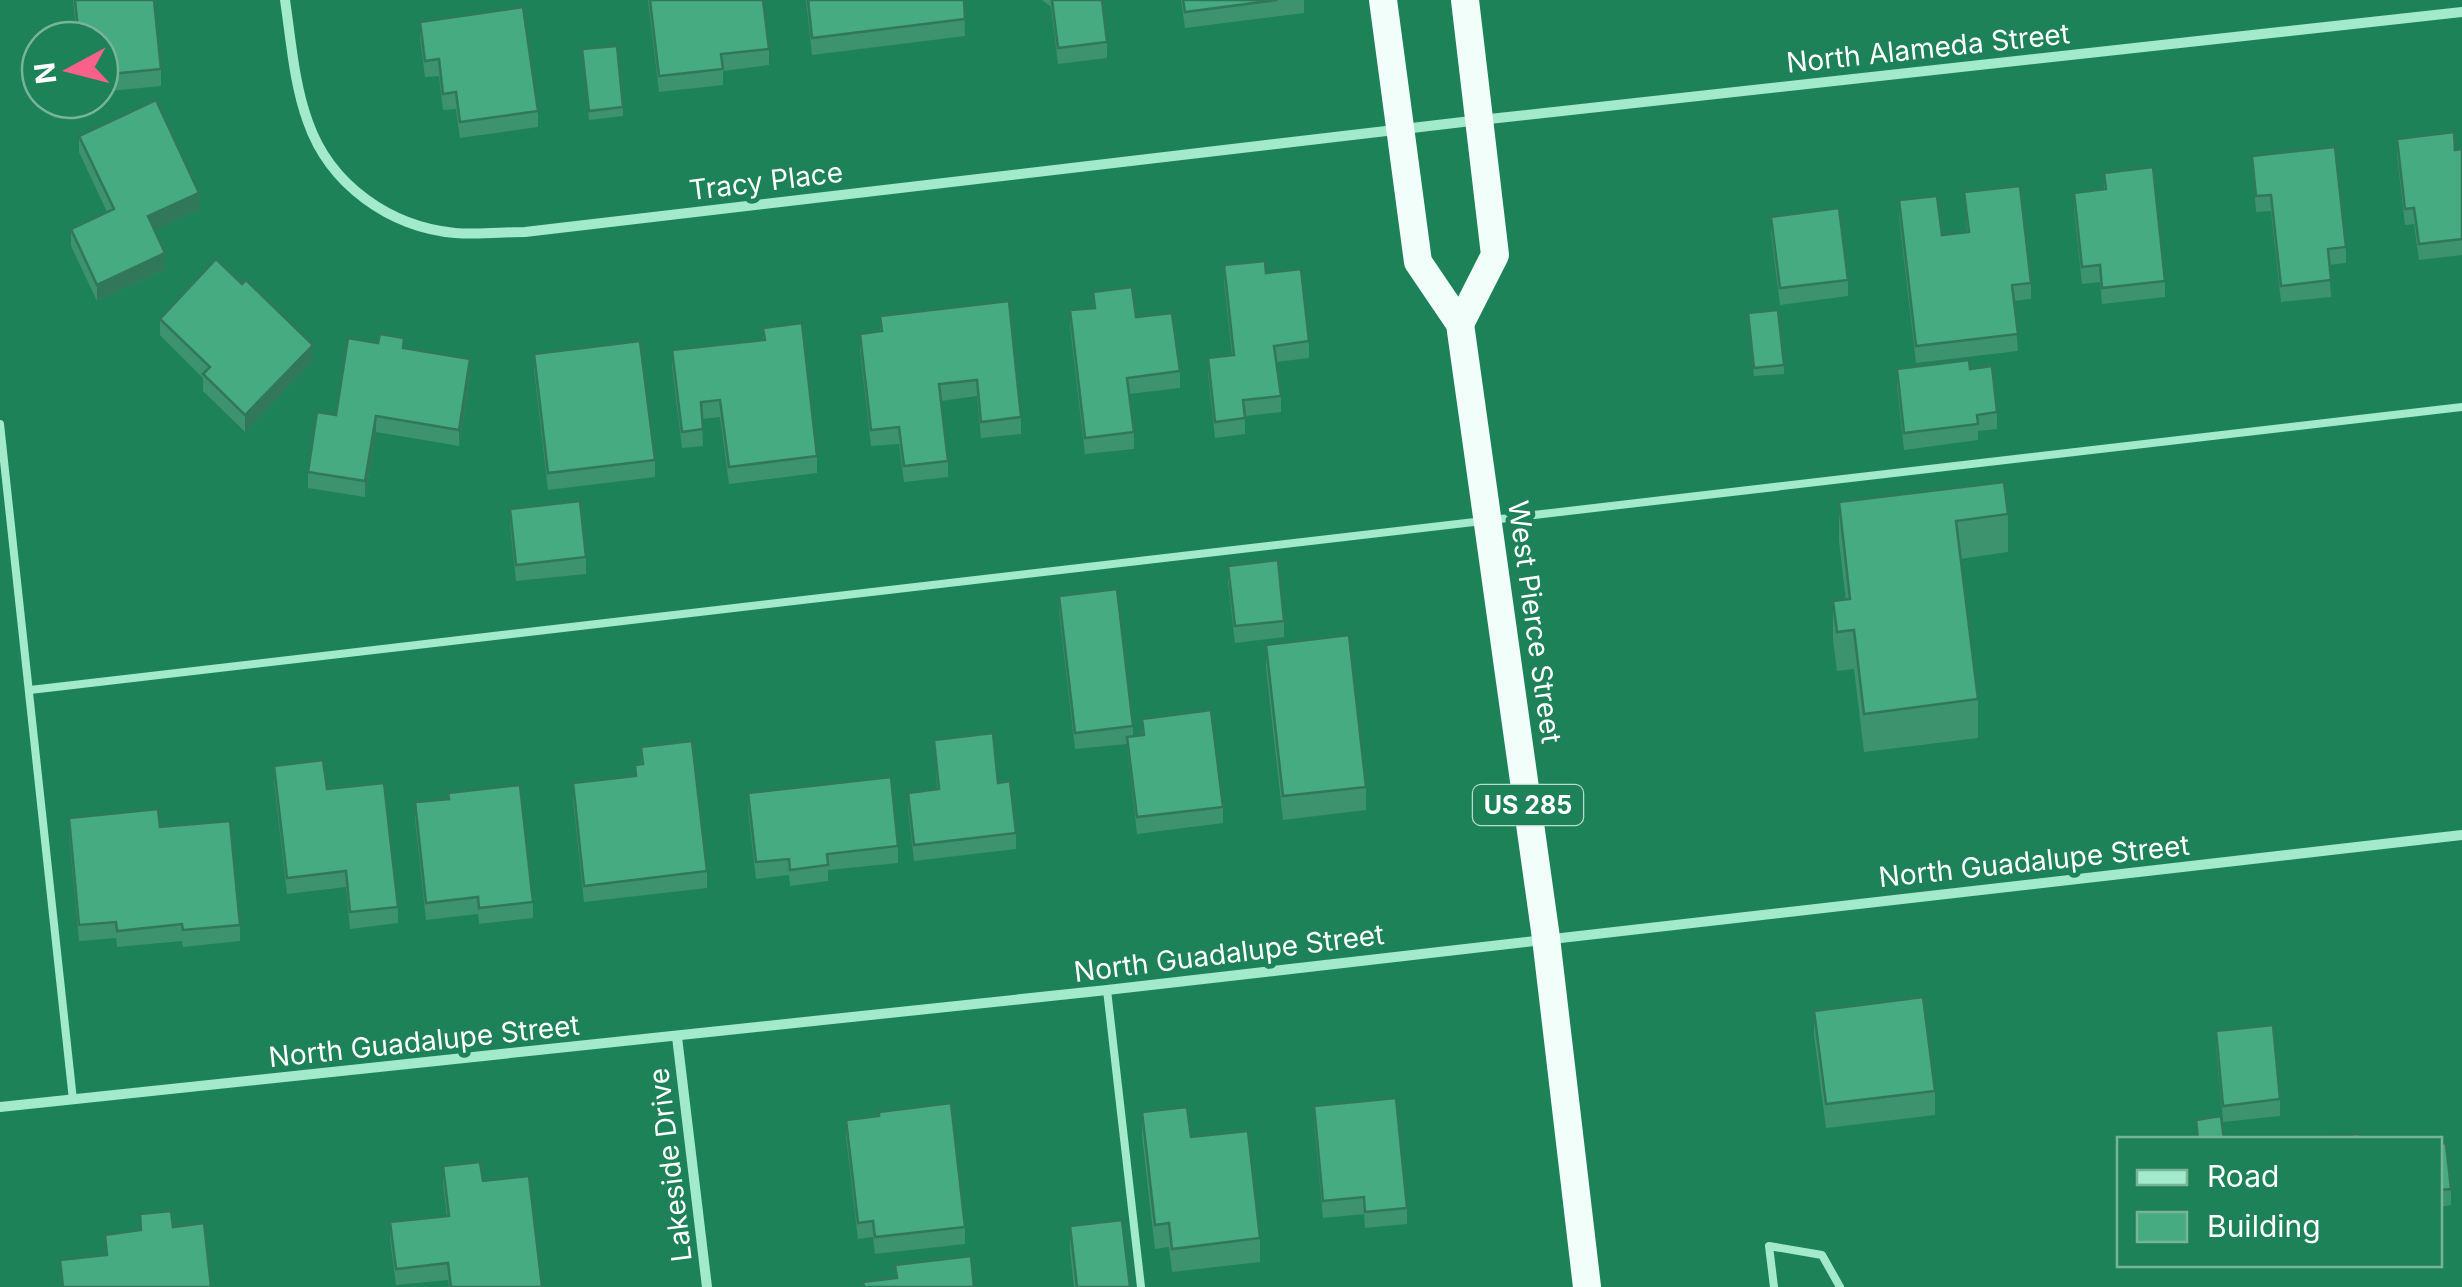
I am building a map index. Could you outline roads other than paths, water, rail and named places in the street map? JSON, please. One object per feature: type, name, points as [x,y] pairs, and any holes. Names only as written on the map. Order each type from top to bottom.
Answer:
[{"type":"highway","name":"West Pierce Street","points":[[1384,0],[1418,262],[1460,324],[1546,938],[1586,1287]]},
{"type":"highway","points":[[1460,324],[1496,256],[1465,0]]},
{"type":"street","name":"Tracy Place","points":[[285,0],[308,123],[326,156],[349,185],[374,207],[408,224],[454,233],[525,232],[1399,130]]},
{"type":"street","name":"North Alameda Street","points":[[1399,130],[2462,12]]},
{"type":"street","name":"North Guadalupe Street","points":[[0,1108],[1107,990],[2462,835]]},
{"type":"street","name":"Lakeside Drive","points":[[677,1037],[707,1287]]},
{"type":"lane","points":[[30,690],[2462,407]]},
{"type":"lane","points":[[0,424],[72,1100]]},
{"type":"lane","points":[[1107,990],[1141,1287]]},
{"type":"lane","points":[[1774,1287],[1769,1246],[1822,1255],[1840,1287]]}]
